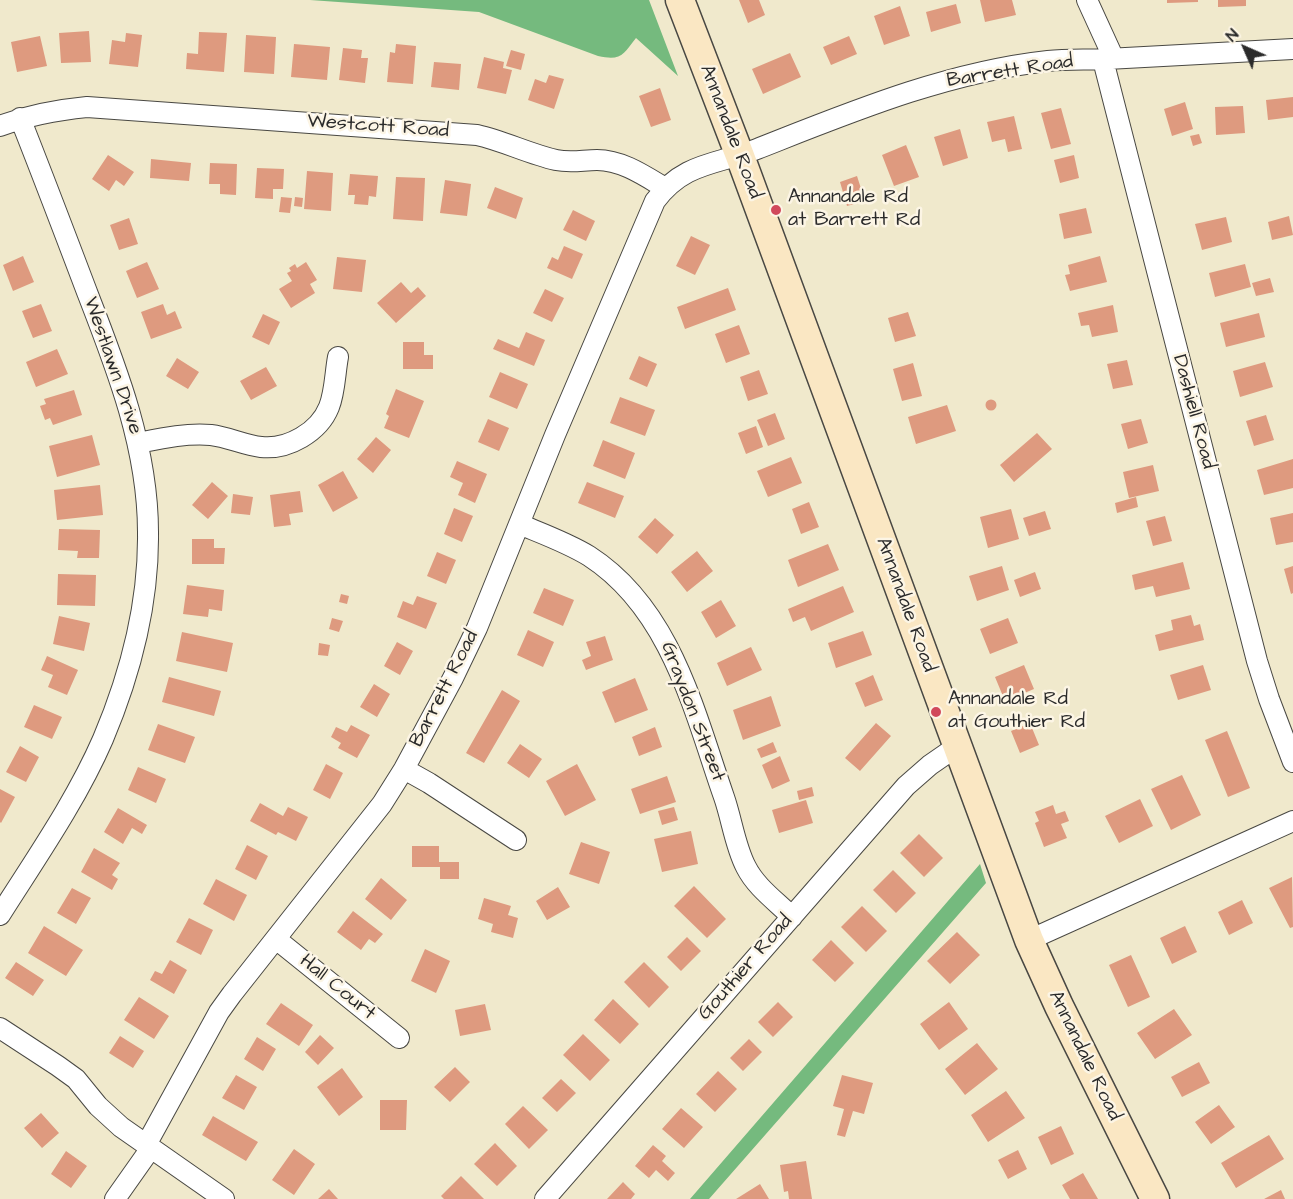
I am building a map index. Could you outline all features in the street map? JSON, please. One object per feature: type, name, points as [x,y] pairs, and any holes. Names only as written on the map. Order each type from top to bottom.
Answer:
[{"type":"main road","name":"Annandale Road","points":[[680,0],[740,156],[1029,940],[1063,1016],[1155,1199]]},
{"type":"street","name":"Dashiell Road","points":[[1087,0],[1108,59],[1257,661],[1293,762]]},
{"type":"street","name":"Barrett Road","points":[[740,156],[858,109],[942,82],[994,70],[1048,61],[1293,49]]},
{"type":"street","name":"Westcott Road","points":[[0,126],[20,118],[56,110],[87,107],[477,135],[553,159],[572,162],[598,160],[614,162],[665,189]]},
{"type":"street","name":"Westlawn Drive","points":[[0,915],[50,837],[103,740],[142,612],[148,530],[145,488],[129,404],[20,118]]},
{"type":"street","points":[[665,189],[688,171],[740,156]]},
{"type":"street","name":"Barrett Road","points":[[115,1199],[148,1146],[219,1012],[360,834],[404,769],[477,628],[555,435],[655,201],[665,189]]},
{"type":"street","points":[[138,443],[189,434],[214,436],[262,447],[294,442],[309,433],[321,421],[329,407],[338,357]]},
{"type":"street","name":"Graydon Street","points":[[519,524],[563,542],[589,556],[615,576],[636,597],[655,622],[670,649],[697,719],[745,866],[755,881],[792,916]]},
{"type":"street","name":"Gouthier Road","points":[[545,1199],[906,786],[956,747]]},
{"type":"street","points":[[404,769],[516,840]]},
{"type":"street","points":[[1029,940],[1293,821]]},
{"type":"street","name":"Hall Court","points":[[276,939],[399,1038]]},
{"type":"street","points":[[0,1028],[76,1079],[98,1106],[121,1127],[224,1199]]},
{"type":"green space","points":[[310,0],[649,0],[678,76],[636,38],[621,55],[612,58],[598,56],[479,12]]},
{"type":"green space","points":[[980,864],[986,883],[709,1199],[690,1199]]},
{"type":"building","points":[[739,0],[759,0],[765,15],[748,23]]},
{"type":"building","points":[[980,0],[1012,0],[1016,15],[985,22]]},
{"type":"building","points":[[1167,0],[1198,0],[1198,2],[1167,3]]},
{"type":"building","points":[[1218,0],[1246,0],[1246,6],[1218,7]]},
{"type":"building","points":[[956,4],[961,23],[931,32],[926,12]]},
{"type":"building","points":[[900,6],[910,36],[884,45],[874,16]]},
{"type":"building","points":[[89,31],[91,62],[61,63],[59,33]]},
{"type":"building","points":[[199,32],[227,33],[224,72],[186,69],[187,53],[198,54]]},
{"type":"building","points":[[126,33],[142,35],[138,67],[109,64],[112,40],[125,42]]},
{"type":"building","points":[[246,35],[276,37],[274,74],[244,72]]},
{"type":"building","points":[[40,36],[47,66],[17,72],[11,42]]},
{"type":"building","points":[[849,36],[857,54],[831,65],[823,47]]},
{"type":"building","points":[[294,44],[330,47],[327,80],[291,77]]},
{"type":"building","points":[[396,44],[416,46],[413,84],[387,82],[390,52],[395,53]]},
{"type":"building","points":[[343,48],[362,50],[361,58],[368,58],[365,83],[339,80]]},
{"type":"building","points":[[511,50],[525,54],[521,70],[506,66]]},
{"type":"building","points":[[790,53],[801,77],[763,94],[752,69]]},
{"type":"building","points":[[484,57],[504,62],[503,68],[512,70],[506,94],[477,88]]},
{"type":"building","points":[[434,62],[461,64],[459,90],[431,87]]},
{"type":"building","points":[[549,75],[564,79],[554,109],[528,100],[535,79],[546,83]]},
{"type":"building","points":[[660,88],[671,120],[651,127],[639,96]]},
{"type":"building","points":[[1293,97],[1293,117],[1268,120],[1266,100]]},
{"type":"building","points":[[1185,102],[1193,129],[1172,136],[1164,109]]},
{"type":"building","points":[[1243,106],[1245,133],[1216,135],[1215,107]]},
{"type":"building","points":[[1061,108],[1071,144],[1051,149],[1041,113]]},
{"type":"building","points":[[1014,116],[1022,149],[1008,152],[1005,139],[992,142],[987,122]]},
{"type":"building","points":[[960,129],[968,158],[943,166],[934,137]]},
{"type":"building","points":[[1199,134],[1202,143],[1193,146],[1190,136]]},
{"type":"building","points":[[906,145],[919,177],[894,186],[882,155]]},
{"type":"building","points":[[108,155],[134,172],[124,186],[116,180],[109,191],[92,179]]},
{"type":"building","points":[[1074,155],[1079,178],[1060,183],[1054,160]]},
{"type":"building","points":[[151,159],[191,163],[189,181],[150,178]]},
{"type":"building","points":[[210,163],[237,164],[236,195],[220,194],[220,184],[209,184]]},
{"type":"building","points":[[257,168],[284,169],[283,189],[273,189],[273,199],[255,198]]},
{"type":"building","points":[[307,171],[333,173],[331,211],[304,209]]},
{"type":"building","points":[[350,174],[378,176],[376,197],[369,196],[368,205],[354,204],[355,195],[348,195]]},
{"type":"building","points":[[857,176],[865,201],[847,206],[840,182]]},
{"type":"building","points":[[396,177],[425,178],[423,221],[393,219]]},
{"type":"building","points":[[445,180],[471,184],[467,216],[440,213]]},
{"type":"building","points":[[495,187],[523,198],[516,219],[487,208]]},
{"type":"building","points":[[281,197],[292,198],[290,213],[279,212]]},
{"type":"building","points":[[295,197],[303,198],[302,207],[294,206]]},
{"type":"building","points":[[1086,208],[1092,233],[1064,239],[1059,214]]},
{"type":"building","points":[[573,210],[595,221],[586,241],[563,230]]},
{"type":"building","points":[[1289,216],[1293,235],[1272,240],[1268,222]]},
{"type":"building","points":[[1226,217],[1232,242],[1202,250],[1195,224]]},
{"type":"building","points":[[129,218],[138,244],[119,250],[110,225]]},
{"type":"building","points":[[691,236],[710,245],[695,275],[676,266]]},
{"type":"building","points":[[564,246],[583,254],[572,279],[547,268],[552,257],[558,260]]},
{"type":"building","points":[[23,256],[34,282],[13,291],[3,265]]},
{"type":"building","points":[[1100,256],[1107,282],[1070,291],[1065,275],[1070,274],[1068,265]]},
{"type":"building","points":[[337,257],[366,260],[362,292],[333,289]]},
{"type":"building","points":[[147,262],[159,289],[137,298],[126,271]]},
{"type":"building","points":[[306,262],[317,280],[310,284],[315,293],[291,308],[279,289],[292,281],[287,273],[291,271],[289,268],[295,264],[297,268]]},
{"type":"building","points":[[1245,264],[1251,287],[1215,297],[1209,273]]},
{"type":"building","points":[[1270,278],[1274,292],[1256,296],[1252,283]]},
{"type":"building","points":[[401,282],[411,293],[418,287],[426,296],[396,323],[377,303]]},
{"type":"building","points":[[728,288],[736,310],[685,329],[677,307]]},
{"type":"building","points":[[545,289],[564,298],[552,322],[533,313]]},
{"type":"building","points":[[41,304],[52,331],[33,338],[22,311]]},
{"type":"building","points":[[163,304],[167,315],[175,311],[182,328],[151,339],[141,312]]},
{"type":"building","points":[[1113,305],[1118,332],[1092,337],[1089,325],[1081,326],[1078,313]]},
{"type":"building","points":[[908,312],[916,336],[895,342],[888,318]]},
{"type":"building","points":[[1259,313],[1265,337],[1226,347],[1220,323]]},
{"type":"building","points":[[263,314],[280,322],[269,345],[252,337]]},
{"type":"building","points":[[739,325],[750,354],[726,363],[715,334]]},
{"type":"building","points":[[526,332],[545,340],[534,366],[493,349],[498,339],[519,348]]},
{"type":"building","points":[[403,342],[424,342],[424,355],[433,355],[433,369],[403,369]]},
{"type":"building","points":[[57,349],[68,374],[36,387],[26,362]]},
{"type":"building","points":[[639,356],[657,364],[647,387],[629,379]]},
{"type":"building","points":[[177,358],[199,372],[188,389],[166,376]]},
{"type":"building","points":[[1127,360],[1133,385],[1113,389],[1107,364]]},
{"type":"building","points":[[1265,362],[1273,387],[1240,397],[1233,371]]},
{"type":"building","points":[[913,363],[922,396],[902,401],[893,369]]},
{"type":"building","points":[[266,367],[277,386],[251,400],[240,381]]},
{"type":"building","points":[[759,370],[768,394],[748,401],[740,377]]},
{"type":"building","points":[[500,372],[528,384],[517,409],[489,397]]},
{"type":"building","points":[[396,389],[424,401],[409,438],[384,428],[389,416],[386,414]]},
{"type":"building","points":[[74,390],[82,415],[53,425],[50,418],[45,420],[40,406],[46,404],[44,399]]},
{"type":"building","points":[[620,397],[655,410],[645,436],[610,423]]},
{"type":"building","points":[[991,399],[997,405],[991,411],[985,405]]},
{"type":"building","points":[[947,405],[956,431],[916,444],[908,417]]},
{"type":"building","points":[[775,413],[785,439],[768,446],[757,420]]},
{"type":"building","points":[[1266,415],[1274,440],[1254,446],[1246,421]]},
{"type":"building","points":[[488,419],[509,428],[499,451],[478,442]]},
{"type":"building","points":[[1141,419],[1148,443],[1128,449],[1121,424]]},
{"type":"building","points":[[756,426],[763,447],[746,454],[738,433]]},
{"type":"building","points":[[1037,433],[1052,449],[1014,482],[1000,465]]},
{"type":"building","points":[[92,435],[100,465],[57,477],[49,446]]},
{"type":"building","points":[[376,437],[391,450],[373,473],[357,459]]},
{"type":"building","points":[[603,440],[635,453],[625,479],[593,466]]},
{"type":"building","points":[[791,457],[802,483],[768,497],[757,471]]},
{"type":"building","points":[[1293,459],[1293,488],[1264,495],[1257,470]]},
{"type":"building","points":[[457,461],[487,474],[475,503],[458,495],[463,483],[450,477]]},
{"type":"building","points":[[1153,465],[1159,491],[1129,498],[1123,472]]},
{"type":"building","points":[[343,471],[358,498],[333,512],[318,485]]},
{"type":"building","points":[[212,482],[228,496],[208,519],[192,505]]},
{"type":"building","points":[[587,482],[624,496],[615,518],[578,503]]},
{"type":"building","points":[[100,485],[103,515],[57,520],[54,490]]},
{"type":"building","points":[[300,491],[303,512],[289,514],[291,525],[274,527],[270,495]]},
{"type":"building","points":[[233,494],[253,497],[250,515],[231,513]]},
{"type":"building","points":[[1136,497],[1138,507],[1117,513],[1115,503]]},
{"type":"building","points":[[809,502],[819,527],[801,534],[792,509]]},
{"type":"building","points":[[454,508],[473,516],[462,542],[444,534]]},
{"type":"building","points":[[1011,509],[1019,539],[988,548],[980,517]]},
{"type":"building","points":[[1045,511],[1051,529],[1029,536],[1023,518]]},
{"type":"building","points":[[1293,513],[1293,542],[1276,545],[1270,518]]},
{"type":"building","points":[[1165,516],[1172,541],[1153,546],[1146,521]]},
{"type":"building","points":[[655,518],[674,535],[657,554],[638,537]]},
{"type":"building","points":[[59,529],[100,530],[99,558],[77,558],[78,551],[58,550]]},
{"type":"building","points":[[192,539],[214,539],[214,548],[225,548],[224,564],[192,564]]},
{"type":"building","points":[[828,544],[839,570],[798,587],[788,560]]},
{"type":"building","points":[[697,551],[713,571],[687,592],[671,572]]},
{"type":"building","points":[[437,552],[456,560],[446,584],[427,576]]},
{"type":"building","points":[[1183,562],[1190,589],[1156,597],[1153,586],[1135,590],[1132,575]]},
{"type":"building","points":[[1002,566],[1009,590],[977,601],[969,576]]},
{"type":"building","points":[[1293,566],[1293,593],[1291,594],[1284,569]]},
{"type":"building","points":[[1035,572],[1041,589],[1020,597],[1014,580]]},
{"type":"building","points":[[58,574],[96,575],[95,606],[57,605]]},
{"type":"building","points":[[187,585],[224,590],[222,611],[209,609],[208,617],[183,614]]},
{"type":"building","points":[[843,586],[854,612],[811,631],[805,617],[793,622],[788,609]]},
{"type":"building","points":[[544,588],[574,600],[563,626],[533,613]]},
{"type":"building","points":[[341,594],[349,596],[347,604],[339,602]]},
{"type":"building","points":[[417,596],[437,603],[426,629],[397,617],[403,601],[413,605]]},
{"type":"building","points":[[721,600],[736,626],[716,638],[701,612]]},
{"type":"building","points":[[1191,615],[1194,626],[1200,624],[1204,640],[1159,651],[1155,635],[1173,630],[1171,620]]},
{"type":"building","points":[[59,616],[90,623],[84,651],[53,644]]},
{"type":"building","points":[[332,618],[343,621],[339,632],[329,629]]},
{"type":"building","points":[[1008,618],[1018,643],[990,654],[980,629]]},
{"type":"building","points":[[528,630],[554,642],[543,667],[517,655]]},
{"type":"building","points":[[863,631],[872,655],[836,668],[828,643]]},
{"type":"building","points":[[182,632],[233,643],[227,672],[176,661]]},
{"type":"building","points":[[605,636],[613,660],[586,670],[582,660],[591,656],[586,642]]},
{"type":"building","points":[[397,642],[413,651],[400,675],[384,666]]},
{"type":"building","points":[[319,643],[330,645],[328,656],[318,655]]},
{"type":"building","points":[[751,647],[762,670],[727,686],[717,663]]},
{"type":"building","points":[[47,656],[78,670],[67,695],[48,687],[53,675],[41,670]]},
{"type":"building","points":[[1024,665],[1034,689],[1005,701],[995,677]]},
{"type":"building","points":[[1203,665],[1211,690],[1178,700],[1170,675]]},
{"type":"building","points":[[873,675],[883,700],[865,707],[855,683]]},
{"type":"building","points":[[169,677],[221,691],[214,716],[162,702]]},
{"type":"building","points":[[635,678],[648,710],[615,723],[602,692]]},
{"type":"building","points":[[374,684],[390,694],[377,717],[360,707]]},
{"type":"building","points":[[502,690],[520,701],[484,763],[466,753]]},
{"type":"building","points":[[771,696],[781,726],[743,740],[733,710]]},
{"type":"building","points":[[34,705],[62,717],[52,739],[24,727]]},
{"type":"building","points":[[876,723],[891,736],[860,771],[845,758]]},
{"type":"building","points":[[1030,723],[1039,745],[1020,753],[1011,731]]},
{"type":"building","points":[[158,724],[195,737],[185,763],[148,750]]},
{"type":"building","points":[[351,725],[370,735],[357,758],[338,748],[341,743],[331,737],[336,727],[347,732]]},
{"type":"building","points":[[655,727],[662,747],[639,756],[632,737]]},
{"type":"building","points":[[1227,731],[1250,788],[1228,797],[1205,740]]},
{"type":"building","points":[[773,742],[777,752],[761,758],[757,749]]},
{"type":"building","points":[[520,744],[542,759],[529,778],[507,763]]},
{"type":"building","points":[[20,746],[39,757],[26,782],[6,772]]},
{"type":"building","points":[[780,756],[790,781],[772,789],[762,765]]},
{"type":"building","points":[[326,764],[343,773],[330,799],[313,790]]},
{"type":"building","points":[[577,764],[596,800],[565,816],[546,781]]},
{"type":"building","points":[[138,767],[166,779],[156,803],[128,790]]},
{"type":"building","points":[[1182,775],[1201,815],[1171,830],[1151,789]]},
{"type":"building","points":[[667,776],[676,802],[640,814],[631,789]]},
{"type":"building","points":[[812,787],[814,796],[799,800],[797,791]]},
{"type":"building","points":[[0,789],[15,797],[1,823],[0,822]]},
{"type":"building","points":[[1140,799],[1153,826],[1119,843],[1105,816]]},
{"type":"building","points":[[806,800],[813,823],[779,833],[772,810]]},
{"type":"building","points":[[260,803],[283,816],[288,807],[308,817],[296,841],[278,832],[276,835],[250,821]]},
{"type":"building","points":[[1053,805],[1056,814],[1065,811],[1069,821],[1061,824],[1067,838],[1044,847],[1035,823],[1039,821],[1035,812]]},
{"type":"building","points":[[674,807],[678,820],[662,825],[658,811]]},
{"type":"building","points":[[118,808],[147,825],[142,834],[132,828],[123,844],[104,832]]},
{"type":"building","points":[[691,831],[698,864],[662,872],[654,839]]},
{"type":"building","points":[[919,834],[943,858],[924,877],[900,853]]},
{"type":"building","points":[[581,842],[610,852],[599,884],[569,874]]},
{"type":"building","points":[[247,845],[268,856],[256,880],[235,869]]},
{"type":"building","points":[[412,846],[439,846],[439,862],[459,862],[459,879],[440,879],[440,867],[412,867]]},
{"type":"building","points":[[94,848],[120,863],[112,875],[118,879],[112,890],[81,872]]},
{"type":"building","points":[[893,870],[916,893],[896,913],[873,890]]},
{"type":"building","points":[[1292,877],[1293,927],[1290,928],[1269,888]]},
{"type":"building","points":[[381,878],[407,900],[391,920],[365,899]]},
{"type":"building","points":[[216,879],[247,895],[234,921],[203,904]]},
{"type":"building","points":[[694,886],[726,919],[707,938],[674,906]]},
{"type":"building","points":[[558,887],[570,907],[547,920],[536,901]]},
{"type":"building","points":[[72,888],[91,898],[76,924],[57,913]]},
{"type":"building","points":[[484,898],[511,906],[508,915],[518,918],[513,938],[491,932],[493,924],[478,919]]},
{"type":"building","points":[[1242,900],[1253,923],[1229,935],[1218,912]]},
{"type":"building","points":[[862,906],[887,931],[866,952],[841,927]]},
{"type":"building","points":[[353,911],[383,934],[375,943],[369,939],[361,950],[337,932]]},
{"type":"building","points":[[189,918],[213,930],[201,955],[176,942]]},
{"type":"building","points":[[44,926],[83,950],[66,976],[28,953]]},
{"type":"building","points":[[1185,926],[1197,952],[1172,964],[1160,938]]},
{"type":"building","points":[[957,932],[980,955],[950,984],[927,961]]},
{"type":"building","points":[[687,937],[701,951],[681,971],[667,957]]},
{"type":"building","points":[[831,940],[854,963],[835,982],[812,960]]},
{"type":"building","points":[[425,949],[450,961],[436,993],[411,981]]},
{"type":"building","points":[[1131,955],[1150,997],[1128,1007],[1109,965]]},
{"type":"building","points":[[170,960],[187,970],[174,994],[150,980],[155,971],[162,974]]},
{"type":"building","points":[[16,962],[44,980],[33,996],[5,978]]},
{"type":"building","points":[[644,962],[669,987],[649,1008],[624,982]]},
{"type":"building","points":[[139,997],[169,1016],[154,1039],[124,1020]]},
{"type":"building","points":[[613,999],[639,1024],[620,1044],[594,1020]]},
{"type":"building","points":[[778,1002],[793,1017],[773,1037],[758,1022]]},
{"type":"building","points":[[949,1002],[968,1029],[939,1050],[920,1024]]},
{"type":"building","points":[[281,1003],[313,1025],[299,1046],[266,1024]]},
{"type":"building","points":[[485,1004],[491,1030],[460,1036],[455,1010]]},
{"type":"building","points":[[1174,1009],[1192,1035],[1155,1059],[1137,1033]]},
{"type":"building","points":[[583,1034],[610,1060],[590,1081],[563,1055]]},
{"type":"building","points":[[320,1035],[334,1048],[318,1065],[305,1052]]},
{"type":"building","points":[[120,1036],[144,1051],[133,1068],[109,1053]]},
{"type":"building","points":[[257,1037],[276,1049],[263,1071],[244,1059]]},
{"type":"building","points":[[749,1039],[762,1052],[743,1071],[730,1058]]},
{"type":"building","points":[[977,1043],[998,1069],[965,1095],[945,1069]]},
{"type":"building","points":[[1199,1062],[1210,1083],[1182,1097],[1171,1077]]},
{"type":"building","points":[[455,1067],[470,1082],[450,1102],[434,1087]]},
{"type":"building","points":[[342,1068],[363,1097],[339,1116],[317,1087]]},
{"type":"building","points":[[718,1071],[737,1089],[715,1112],[696,1094]]},
{"type":"building","points":[[236,1075],[257,1087],[244,1110],[222,1098]]},
{"type":"building","points":[[842,1075],[873,1083],[864,1114],[853,1111],[845,1137],[837,1135],[844,1109],[833,1106]]},
{"type":"building","points":[[561,1079],[576,1093],[557,1112],[542,1098]]},
{"type":"building","points":[[1006,1091],[1025,1118],[988,1142],[971,1115]]},
{"type":"building","points":[[380,1100],[407,1100],[406,1130],[380,1130]]},
{"type":"building","points":[[1219,1105],[1235,1127],[1211,1144],[1195,1122]]},
{"type":"building","points":[[523,1106],[548,1130],[529,1149],[505,1124]]},
{"type":"building","points":[[681,1108],[703,1127],[684,1148],[662,1129]]},
{"type":"building","points":[[41,1113],[59,1133],[42,1148],[24,1128]]},
{"type":"building","points":[[213,1116],[258,1142],[246,1161],[202,1135]]},
{"type":"building","points":[[1061,1126],[1074,1154],[1051,1165],[1038,1137]]},
{"type":"building","points":[[1269,1135],[1284,1159],[1236,1188],[1221,1163]]},
{"type":"building","points":[[495,1143],[517,1166],[497,1186],[474,1164]]},
{"type":"building","points":[[653,1145],[666,1156],[662,1161],[675,1173],[668,1181],[656,1170],[649,1178],[635,1166]]},
{"type":"building","points":[[294,1149],[315,1164],[294,1195],[272,1180]]},
{"type":"building","points":[[1018,1150],[1027,1169],[1008,1179],[998,1160]]},
{"type":"building","points":[[66,1151],[87,1166],[71,1188],[51,1174]]},
{"type":"building","points":[[806,1161],[812,1199],[789,1199],[788,1191],[784,1192],[780,1165]]},
{"type":"building","points":[[1083,1173],[1098,1199],[1070,1199],[1062,1185]]},
{"type":"building","points":[[461,1176],[484,1199],[444,1199],[441,1196]]},
{"type":"building","points":[[623,1182],[635,1194],[631,1199],[607,1199]]},
{"type":"building","points":[[760,1184],[769,1199],[736,1199]]},
{"type":"building","points":[[329,1189],[338,1199],[318,1199]]},
{"type":"building","points":[[1281,1190],[1285,1199],[1264,1199]]},
{"type":"place","name":"Annandale Rd at Barrett Rd","points":[[776,210]]},
{"type":"place","name":"Annandale Rd at Gouthier Rd","points":[[936,712]]}]
